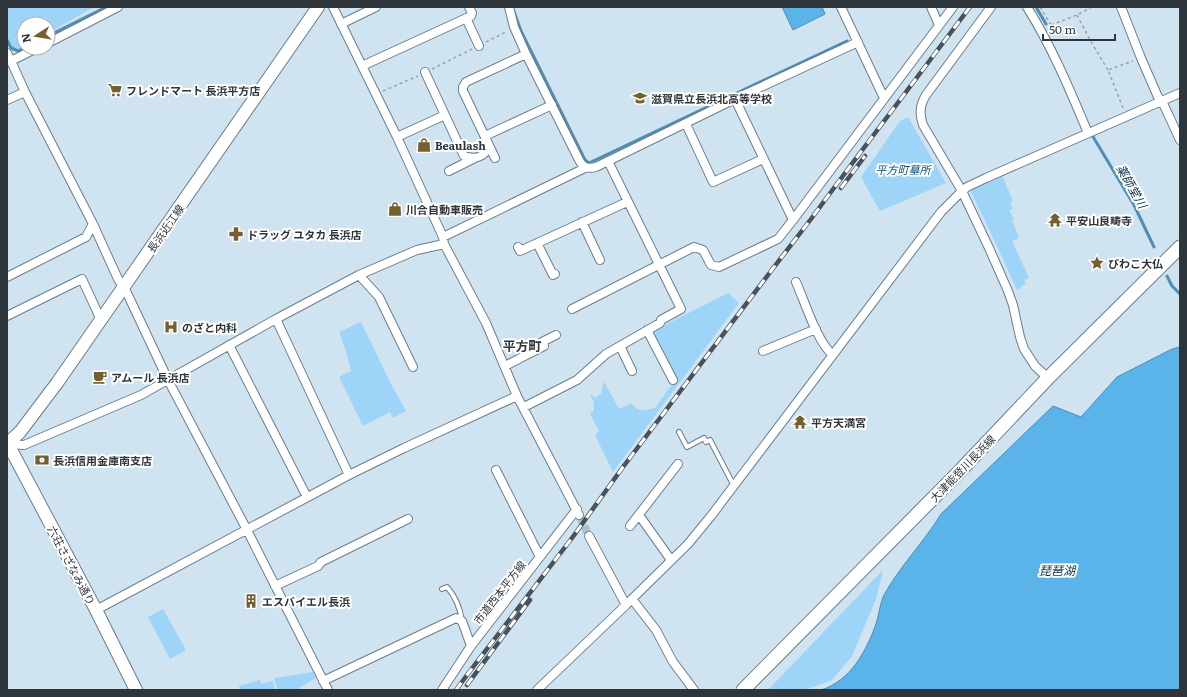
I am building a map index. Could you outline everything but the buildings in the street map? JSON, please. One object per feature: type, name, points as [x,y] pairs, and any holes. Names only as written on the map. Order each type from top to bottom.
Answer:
[{"type":"main road","name":"長浜近江線","points":[[7,443],[20,432],[57,383],[318,7]]},
{"type":"main road","name":"大津能登川長浜線","points":[[743,690],[959,472],[1048,378],[1180,247]]},
{"type":"main road","name":"六荘さざなみ通り","points":[[7,443],[96,610],[136,690]]},
{"type":"street","points":[[56,39],[118,7]]},
{"type":"street","points":[[333,7],[397,137],[444,240],[486,324],[517,396],[524,407],[577,380],[606,354],[660,323],[661,320],[681,310],[608,161]]},
{"type":"street","points":[[341,24],[376,7]]},
{"type":"street","points":[[362,66],[471,16],[472,13],[469,7]]},
{"type":"street","points":[[509,7],[514,27],[526,54],[578,160],[585,168]]},
{"type":"street","points":[[842,7],[884,98]]},
{"type":"street","points":[[931,7],[939,25]]},
{"type":"street","points":[[572,308],[694,247],[703,250],[711,265],[719,267],[778,239],[952,7]]},
{"type":"street","points":[[991,7],[926,95],[920,109],[920,117],[923,125],[962,191],[1006,284],[1024,349],[1035,366],[1048,378]]},
{"type":"street","points":[[1027,7],[1046,40],[1071,92],[1088,133]]},
{"type":"street","points":[[1121,7],[1141,58],[1180,140]]},
{"type":"street","points":[[466,18],[479,46]]},
{"type":"street","points":[[7,443],[24,445],[141,395],[276,319],[359,275],[444,240],[585,168],[596,167],[735,99],[858,42]]},
{"type":"street","points":[[7,53],[25,92],[93,224],[118,279],[124,288],[168,380],[328,690]]},
{"type":"street","points":[[495,158],[463,91],[463,85],[466,82],[526,54]]},
{"type":"street","points":[[11,61],[21,56]]},
{"type":"street","points":[[425,72],[464,156],[475,158]]},
{"type":"street","points":[[7,100],[25,92]]},
{"type":"street","points":[[537,690],[691,540],[734,486],[752,460],[933,222],[950,202],[962,191],[973,184],[1180,93]]},
{"type":"street","points":[[735,99],[793,220]]},
{"type":"street","points":[[485,136],[552,105]]},
{"type":"street","points":[[397,137],[445,115]]},
{"type":"street","points":[[686,124],[713,182],[763,159]]},
{"type":"street","points":[[449,171],[483,155],[489,146]]},
{"type":"street","points":[[518,248],[520,251],[627,202]]},
{"type":"street","points":[[582,222],[600,260]]},
{"type":"street","points":[[7,277],[86,237],[93,224]]},
{"type":"street","points":[[537,243],[552,275],[555,274]]},
{"type":"street","points":[[359,275],[379,296],[413,367]]},
{"type":"street","points":[[7,316],[82,279],[101,320]]},
{"type":"street","points":[[796,282],[816,329],[827,350],[833,355]]},
{"type":"street","points":[[276,319],[349,475]]},
{"type":"street","points":[[763,351],[816,329]]},
{"type":"street","points":[[647,330],[672,380]]},
{"type":"street","points":[[504,366],[544,346],[542,342],[556,335]]},
{"type":"street","points":[[229,346],[307,497]]},
{"type":"street","points":[[620,346],[632,371]]},
{"type":"street","points":[[96,610],[349,475],[517,396]]},
{"type":"street","name":"市道西本平方線","points":[[442,690],[471,646],[540,557],[578,512],[524,407]]},
{"type":"street","points":[[630,526],[678,464]]},
{"type":"street","points":[[496,470],[540,557]]},
{"type":"street","points":[[639,515],[671,560]]},
{"type":"street","points":[[275,586],[318,566],[321,562],[408,519]]},
{"type":"street","points":[[589,536],[629,602],[656,630],[674,662],[694,690]]},
{"type":"street","points":[[323,681],[456,618],[462,621],[471,646]]},
{"type":"lane","points":[[679,432],[687,447],[704,438],[706,442],[710,440],[734,486]]},
{"type":"lane","points":[[442,589],[447,587],[454,596],[460,610],[462,621]]},
{"type":"path","points":[[1051,25],[1077,15],[1092,7]]},
{"type":"path","points":[[1077,15],[1108,70],[1127,116]]},
{"type":"path","points":[[376,95],[479,46],[514,27]]},
{"type":"path","points":[[1108,70],[1141,58]]},
{"type":"green space","points":[[7,7],[94,7],[56,28],[56,16],[16,16],[16,49],[12,48],[7,38]]},
{"type":"green space","name":"平方町墓所","points":[[908,117],[946,183],[880,211],[861,177],[900,121]]},
{"type":"green space","points":[[1002,175],[1013,201],[1010,202],[1013,209],[1009,210],[1014,219],[1012,220],[1019,238],[1012,241],[1029,278],[1024,280],[1026,284],[1017,290],[971,192],[974,187]]},
{"type":"green space","points":[[728,293],[739,303],[613,472],[595,435],[599,431],[590,414],[594,410],[594,402],[590,396],[592,395],[595,398],[601,394],[604,382],[619,409],[632,403],[639,410],[655,408],[676,379],[653,331]]},
{"type":"green space","points":[[361,322],[391,384],[406,411],[393,418],[390,412],[363,426],[339,377],[351,371],[339,332]]},
{"type":"green space","points":[[883,570],[876,599],[852,656],[832,680],[805,690],[768,690]]},
{"type":"green space","points":[[163,609],[186,650],[170,659],[148,617]]},
{"type":"green space","points":[[313,672],[316,678],[296,690],[277,690],[274,678]]},
{"type":"green space","points":[[260,680],[261,684],[273,681],[275,690],[236,690],[240,689],[239,686]]},
{"type":"water","points":[[782,7],[822,7],[825,14],[793,30]]},
{"type":"water","name":"琵琶湖","points":[[1180,347],[1180,690],[821,690],[840,680],[849,673],[856,664],[872,635],[881,602],[890,584],[941,514],[1053,406],[1081,417],[1117,377],[1172,349]]},
{"type":"waterway","points":[[56,32],[106,7]]},
{"type":"waterway","name":"薬師堂川","points":[[1036,7],[1046,24]]},
{"type":"waterway","points":[[513,9],[521,31],[585,160],[589,163],[847,41]]},
{"type":"waterway","points":[[7,40],[11,48],[16,50]]},
{"type":"waterway","name":"薬師堂川","points":[[1092,135],[1134,205],[1154,247]]},
{"type":"waterway","name":"薬師堂川","points":[[1167,276],[1172,286],[1180,294]]},
{"type":"tunnel","points":[[579,515],[589,536]]},
{"type":"railway","points":[[456,690],[572,538],[623,467],[970,7]]},
{"type":"railway","points":[[841,188],[865,156]]},
{"type":"railway","points":[[467,685],[530,600]]},
{"type":"place","name":"フレンドマート 長浜平方店","points":[[115,90]]},
{"type":"place","name":"滋賀県立長浜北高等学校","points":[[640,98]]},
{"type":"place","name":"Beaulash","points":[[424,145]]},
{"type":"place","name":"川合自動車販売","points":[[395,209]]},
{"type":"place","name":"平安山良畴寺","points":[[1055,220]]},
{"type":"place","name":"ドラッグ ユタカ 長浜店","points":[[236,234]]},
{"type":"place","name":"びわこ大仏","points":[[1097,263]]},
{"type":"place","name":"のざと内科","points":[[171,327]]},
{"type":"place","name":"アムール 長浜店","points":[[100,377]]},
{"type":"place","name":"平方天満宮","points":[[800,422]]},
{"type":"place","name":"長浜信用金庫南支店","points":[[42,460]]},
{"type":"place","name":"エスバイエル長浜","points":[[251,601]]},
{"type":"district","name":"平方町","points":[[522,345]]}]
